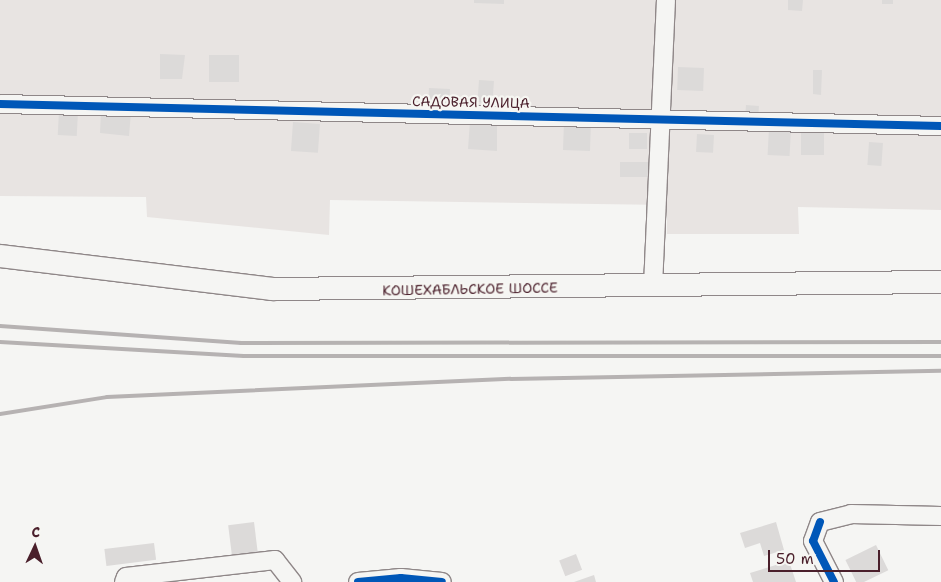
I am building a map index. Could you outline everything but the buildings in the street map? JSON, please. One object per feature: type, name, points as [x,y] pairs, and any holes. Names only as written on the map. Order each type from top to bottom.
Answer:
[{"type":"main road","name":"КОШЕХАБЛЬСКОЕ ШОССЕ","points":[[0,256],[272,288],[941,282]]},
{"type":"street","points":[[653,286],[663,119],[666,0]]},
{"type":"street","name":"САДОВАЯ УЛИЦА","points":[[0,104],[941,126]]},
{"type":"street","points":[[834,582],[813,540],[820,522],[851,514],[941,516]]},
{"type":"street","points":[[124,582],[126,577],[209,574],[275,560],[292,582]]},
{"type":"street","points":[[358,582],[401,578],[442,582]]},
{"type":"shaded area","points":[[0,0],[941,0],[941,210],[798,207],[799,234],[667,234],[667,205],[330,200],[329,235],[147,217],[146,197],[0,196]]},
{"type":"railway","points":[[0,326],[241,343],[941,342]]},
{"type":"railway","points":[[0,342],[244,356],[941,356]]},
{"type":"railway","points":[[0,414],[107,397],[511,379],[941,371]]},
{"type":"cycle path","points":[[0,104],[941,126]]},
{"type":"cycle path","points":[[820,522],[813,541],[834,582]]},
{"type":"cycle path","points":[[358,582],[401,578],[442,582]]}]
